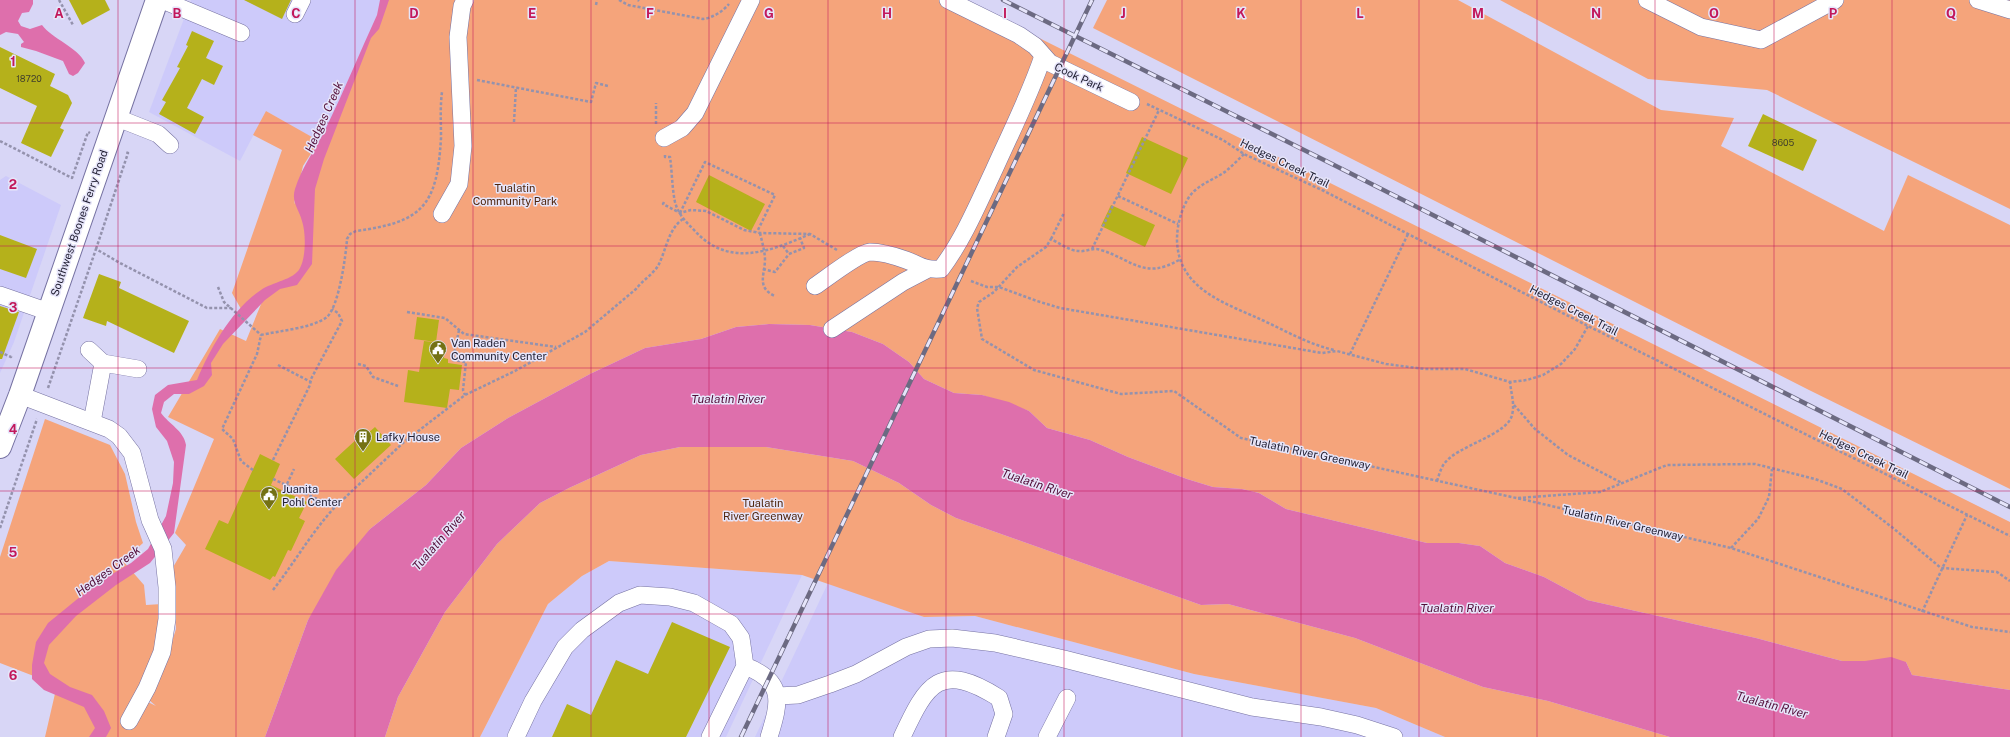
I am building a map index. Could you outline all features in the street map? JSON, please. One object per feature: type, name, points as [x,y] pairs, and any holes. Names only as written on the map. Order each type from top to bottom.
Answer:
[{"type":"main road","name":"Southwest Boones Ferry Road","points":[[0,447],[20,395],[115,117],[157,0]]},
{"type":"lane","points":[[162,0],[241,34]]},
{"type":"lane","points":[[442,214],[459,184],[463,146],[458,37],[462,6],[465,0]]},
{"type":"lane","points":[[660,135],[682,128],[695,113],[751,0]]},
{"type":"lane","name":"Cook Park","points":[[948,0],[1019,35],[1035,46],[1050,63],[1131,102]]},
{"type":"lane","points":[[1647,0],[1701,27],[1761,40],[1836,0]]},
{"type":"lane","points":[[1978,0],[2010,10]]},
{"type":"lane","points":[[832,329],[903,282],[934,270],[952,255],[982,196],[1022,110],[1043,56]]},
{"type":"lane","points":[[115,117],[158,134],[170,145]]},
{"type":"lane","points":[[815,286],[869,252],[884,253],[934,270]]},
{"type":"lane","points":[[0,295],[48,312]]},
{"type":"lane","points":[[89,350],[103,363],[138,369]]},
{"type":"lane","points":[[92,422],[103,363]]},
{"type":"lane","points":[[20,395],[92,422],[119,436],[127,444],[132,453],[150,520],[163,549],[167,587],[167,619],[162,652],[147,688],[129,721]]},
{"type":"lane","points":[[516,737],[533,701],[565,647],[582,630],[619,603],[640,595],[670,597],[694,603],[731,624],[741,638],[745,666],[710,737]]},
{"type":"lane","points":[[777,696],[798,695],[830,684],[856,674],[906,647],[929,639],[952,638],[995,643],[1252,707],[1321,717],[1364,727],[1394,737]]},
{"type":"lane","points":[[745,666],[757,670],[768,678],[776,690],[778,710],[769,737]]},
{"type":"lane","points":[[902,737],[918,702],[935,684],[953,679],[982,688],[999,698],[1004,714],[996,737]]},
{"type":"lane","points":[[1047,737],[1067,698]]},
{"type":"path","points":[[59,0],[73,25]]},
{"type":"path","points":[[596,5],[597,0]]},
{"type":"path","points":[[619,0],[628,5],[704,20],[718,14],[731,0]]},
{"type":"path","points":[[460,78],[516,87],[591,102],[596,83],[608,86]]},
{"type":"path","points":[[514,122],[516,87]]},
{"type":"path","points":[[261,335],[300,327],[327,317],[332,309],[342,274],[347,239],[350,234],[356,231],[397,224],[414,215],[426,202],[436,172],[438,159],[441,98]]},
{"type":"path","name":"Hedges Creek Trail","points":[[1131,102],[1143,102],[1223,140],[1244,154],[1324,191],[1588,326],[2010,536]]},
{"type":"path","points":[[656,103],[660,135],[665,157],[670,156],[676,203],[683,219],[703,241],[720,250],[744,254],[765,251],[782,246],[810,234]]},
{"type":"path","points":[[1092,249],[1160,110]]},
{"type":"path","points":[[0,141],[72,178],[88,132]]},
{"type":"path","points":[[1244,154],[1225,172],[1200,186],[1190,196],[1182,210],[1178,224],[1177,248],[1179,260],[1194,282],[1205,292],[1225,304],[1316,346],[1386,364],[1425,368],[1465,369],[1495,379],[1510,382],[1527,380],[1543,375],[1561,364],[1575,348],[1588,326]]},
{"type":"path","points":[[680,213],[704,162],[776,195],[758,233],[765,251],[763,284],[767,293],[775,296]]},
{"type":"path","points":[[1118,196],[1178,224]]},
{"type":"path","points":[[664,202],[662,204],[680,213],[691,210],[706,211],[744,230],[758,233],[810,234],[856,259]]},
{"type":"path","points":[[999,286],[1016,267],[1046,247],[1064,212]]},
{"type":"path","points":[[273,590],[288,571],[310,536],[334,507],[404,442],[465,395],[515,371],[585,332],[636,289],[642,280],[658,267],[675,227],[683,219]]},
{"type":"path","points":[[1350,354],[1408,234]]},
{"type":"path","points":[[763,270],[774,272],[789,254],[804,248],[800,238]]},
{"type":"path","points":[[1051,239],[1076,251],[1092,249],[1101,250],[1136,267],[1145,269],[1162,268],[1179,260]]},
{"type":"path","points":[[782,246],[789,254]]},
{"type":"path","points":[[78,305],[96,249],[194,302],[208,308],[231,308]]},
{"type":"path","points":[[971,281],[987,287],[999,286],[1037,301],[1090,314],[1322,353],[1337,351]]},
{"type":"path","name":"Tualatin River Greenway","points":[[999,286],[985,299],[979,302],[977,308],[982,339],[1034,370],[1121,394],[1174,391],[1241,438],[1514,498],[1731,548],[1922,612],[1972,627],[2010,632]]},
{"type":"path","points":[[218,287],[224,302],[261,335]]},
{"type":"path","points":[[273,460],[342,321],[338,313],[332,309]]},
{"type":"path","points":[[407,312],[445,318],[464,334],[556,348]]},
{"type":"path","points":[[459,330],[453,360],[466,362],[463,390],[465,395]]},
{"type":"path","points":[[253,470],[241,461],[233,439],[222,430],[257,354],[261,335]]},
{"type":"path","points":[[358,364],[366,366],[373,377],[398,386]]},
{"type":"path","points":[[278,365],[311,382]]},
{"type":"path","points":[[1437,481],[1444,463],[1473,443],[1502,430],[1512,417],[1513,404],[1510,382]]},
{"type":"path","points":[[1513,404],[1535,429],[1568,455],[1622,483]]},
{"type":"path","name":"Tualatin River Greenway","points":[[1514,498],[1600,492],[1667,465],[1755,464],[1815,479],[1842,490],[1893,528],[1941,568]]},
{"type":"path","points":[[286,484],[294,469]]},
{"type":"path","points":[[1731,548],[1758,519],[1768,496],[1772,469]]},
{"type":"path","points":[[273,479],[334,507]]},
{"type":"path","points":[[1922,612],[1941,568],[1967,515]]},
{"type":"path","points":[[1941,568],[1997,572],[2010,581]]},
{"type":"shaded area","points":[[191,0],[388,0],[325,145],[266,111],[240,161],[149,112]]},
{"type":"shaded area","points":[[6,176],[61,205],[14,342],[0,373],[0,180]]},
{"type":"shaded area","points":[[609,561],[802,575],[726,737],[480,737],[548,604],[582,576]]},
{"type":"shaded area","points":[[828,583],[924,617],[975,616],[1194,674],[1376,708],[1445,737],[755,737]]},
{"type":"green space","name":"Tualatin Community Park","points":[[388,0],[963,0],[2010,522],[2010,690],[1912,675],[1906,662],[1842,661],[1756,638],[1587,600],[1544,577],[1505,563],[1480,546],[1459,543],[1427,543],[1286,509],[1259,493],[1242,489],[1213,487],[1128,457],[1090,440],[1047,428],[1029,411],[982,395],[954,393],[924,379],[909,362],[883,344],[852,332],[810,325],[769,324],[736,327],[701,339],[645,348],[590,374],[508,418],[461,448],[426,485],[370,529],[308,620],[265,737],[45,737],[57,685],[0,663],[0,557],[45,419],[110,445],[125,474],[136,522],[143,543],[123,561],[144,585],[146,605],[162,604],[160,647],[140,698],[156,706],[149,700],[159,682],[176,629],[172,569],[186,545],[175,533],[214,439],[168,417],[220,329],[246,341],[268,287],[241,309],[232,293],[282,150],[253,135],[266,111],[319,141],[303,166],[294,204]]},
{"type":"green space","points":[[1107,0],[1458,0],[1661,110],[1734,118],[1721,146],[1884,231],[1908,175],[2010,225],[2010,489],[1809,390],[1093,28]]},
{"type":"green space","points":[[1500,0],[2010,0],[2010,209],[1767,90],[1648,79]]},
{"type":"green space","name":"Tualatin River Greenway","points":[[680,447],[766,447],[853,461],[899,483],[931,505],[956,518],[1201,605],[1228,604],[1355,638],[1483,687],[1548,701],[1670,737],[1445,737],[1376,708],[1194,674],[975,616],[924,617],[802,575],[609,561],[582,576],[548,604],[480,737],[385,737],[398,697],[445,612],[497,544],[540,503],[641,455]]},
{"type":"water","points":[[0,0],[33,0],[33,4],[29,12],[22,13],[18,21],[21,26],[30,29],[42,25],[52,35],[77,52],[85,63],[78,73],[73,76],[69,74],[63,61],[21,47],[21,44],[24,42],[18,34],[6,32],[0,35]]},
{"type":"water","points":[[380,0],[389,0],[379,29],[371,38],[324,159],[315,189],[312,264],[297,285],[280,289],[265,300],[223,344],[211,363],[212,375],[204,386],[189,394],[174,394],[164,402],[161,413],[179,432],[185,440],[186,445],[174,533],[150,563],[116,585],[76,616],[49,645],[44,663],[50,674],[70,687],[92,695],[104,711],[111,728],[106,737],[89,737],[95,728],[84,707],[44,690],[32,679],[32,665],[36,642],[48,623],[97,583],[131,563],[148,549],[166,516],[173,483],[174,462],[167,441],[156,427],[152,409],[155,395],[168,385],[197,380],[208,356],[223,330],[250,298],[266,287],[293,275],[300,268],[303,258],[305,238],[302,221],[294,198],[295,189],[301,173],[326,128],[346,86],[377,15]]},
{"type":"water","name":"Tualatin River","points":[[769,324],[810,325],[852,332],[883,344],[909,362],[924,379],[954,393],[982,395],[1009,402],[1029,411],[1047,428],[1090,440],[1128,457],[1213,487],[1242,489],[1259,493],[1286,509],[1427,543],[1459,543],[1480,546],[1505,563],[1544,577],[1587,600],[1756,638],[1842,661],[1865,661],[1891,657],[1906,662],[1912,675],[2010,690],[2010,737],[1670,737],[1548,701],[1483,687],[1355,638],[1228,604],[1201,605],[956,518],[931,505],[899,483],[853,461],[766,447],[680,447],[641,455],[540,503],[497,544],[445,612],[398,697],[385,737],[265,737],[308,620],[336,570],[370,529],[426,485],[461,448],[508,418],[590,374],[645,348],[701,339],[736,327]]},
{"type":"building","points":[[69,0],[105,0],[110,10],[82,25]]},
{"type":"building","points":[[244,0],[291,0],[282,19]]},
{"type":"building","points":[[192,31],[214,41],[206,58],[223,66],[214,85],[202,79],[187,108],[204,117],[195,134],[159,114],[166,102],[162,100],[180,68],[177,67],[188,46],[186,45]]},
{"type":"building","points":[[0,47],[55,74],[50,86],[68,95],[72,103],[60,128],[64,130],[51,157],[21,143],[37,106],[0,88]]},
{"type":"building","points":[[1763,114],[1817,140],[1803,171],[1748,146]]},
{"type":"building","points":[[1142,137],[1188,158],[1171,194],[1126,173]]},
{"type":"building","points":[[709,175],[765,204],[751,231],[696,202]]},
{"type":"building","points":[[1111,205],[1155,225],[1145,247],[1101,226]]},
{"type":"building","points":[[0,235],[37,249],[26,278],[0,269]]},
{"type":"building","points":[[99,274],[121,282],[119,288],[189,321],[174,353],[107,321],[106,326],[83,318]]},
{"type":"building","points":[[0,306],[19,312],[2,359],[0,359]]},
{"type":"building","points":[[417,317],[439,320],[436,342],[414,339]]},
{"type":"building","name":"Van Raden Community Center","points":[[424,341],[445,343],[444,358],[448,359],[448,363],[462,365],[459,390],[450,389],[447,408],[404,402],[408,370],[419,372]]},
{"type":"building","name":"Lafky House","points":[[375,427],[391,445],[354,479],[335,459],[358,438],[360,440]]},
{"type":"building","name":"Juanita Pohl Center","points":[[260,454],[280,464],[271,485],[307,502],[299,518],[305,521],[291,551],[288,550],[275,577],[273,576],[270,580],[205,549],[219,520],[228,524]]},
{"type":"building","points":[[672,622],[730,647],[686,737],[552,737],[567,704],[591,715],[616,660],[648,674]]},
{"type":"railway","points":[[1003,0],[1332,164],[2010,507]]},
{"type":"railway","points":[[741,737],[1092,0]]},
{"type":"place","name":"Van Raden Community Center","points":[[438,364]]},
{"type":"place","name":"Lafky House","points":[[363,452]]},
{"type":"place","name":"Juanita Pohl Center","points":[[269,510]]},
{"type":"water label","name":"Hedges Creek","points":[[324,117]]},
{"type":"water label","name":"Hedges Creek","points":[[108,571]]}]
